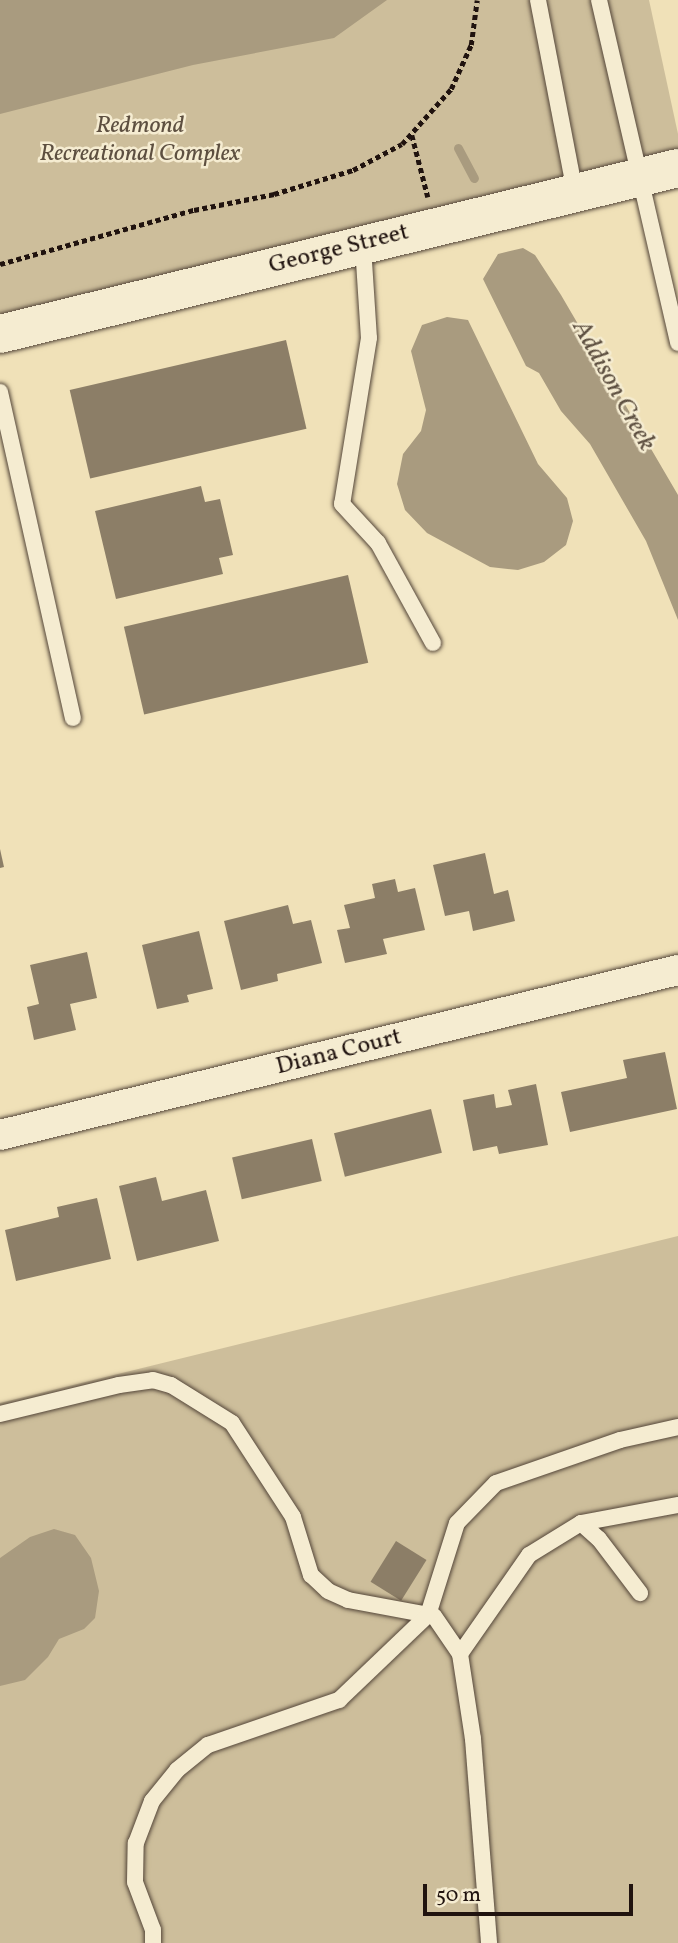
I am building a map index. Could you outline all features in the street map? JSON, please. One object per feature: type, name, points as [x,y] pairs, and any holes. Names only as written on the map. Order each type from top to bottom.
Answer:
[{"type":"street","name":"George Street","points":[[0,334],[660,172]]},
{"type":"street","name":"Diana Court","points":[[0,1135],[678,970]]},
{"type":"lane","points":[[538,0],[575,192]]},
{"type":"lane","points":[[598,0],[660,172],[678,343]]},
{"type":"lane","points":[[363,244],[369,338],[342,504],[378,543],[433,643]]},
{"type":"lane","points":[[0,392],[73,718]]},
{"type":"lane","points":[[0,1414],[119,1385],[153,1380],[171,1385],[232,1423],[293,1517],[311,1575],[328,1591],[348,1600],[435,1616],[460,1654],[473,1739],[489,1943]]},
{"type":"lane","points":[[153,1943],[153,1930],[135,1882],[136,1843],[152,1801],[169,1780],[208,1745],[339,1700],[428,1615],[457,1523],[496,1483],[610,1443],[678,1427]]},
{"type":"lane","points":[[460,1654],[528,1555],[581,1523],[678,1505]]},
{"type":"lane","points":[[581,1523],[599,1539],[639,1593]]},
{"type":"path","points":[[0,264],[194,210],[288,190],[354,170],[402,144],[451,89],[471,45],[477,0]]},
{"type":"green space","name":"Redmond Recreational Complex","points":[[0,0],[649,0],[678,134],[678,154],[0,318]]},
{"type":"green space","points":[[678,1236],[678,1943],[0,1943],[0,1403]]},
{"type":"water","points":[[0,0],[387,0],[334,38],[193,65],[0,114]]},
{"type":"water","points":[[523,248],[535,255],[561,295],[678,495],[678,620],[646,541],[590,444],[561,411],[539,373],[526,366],[483,279],[498,254]]},
{"type":"water","points":[[447,317],[468,320],[538,464],[567,498],[573,521],[566,545],[544,562],[518,570],[490,567],[427,533],[405,510],[397,484],[403,454],[421,431],[426,410],[411,351],[422,325]]},
{"type":"water","points":[[54,1529],[75,1535],[91,1558],[99,1591],[95,1618],[84,1629],[59,1639],[48,1657],[25,1680],[0,1686],[0,1558],[30,1537]]},
{"type":"building","points":[[286,340],[306,429],[90,479],[70,390]]},
{"type":"building","points":[[201,486],[205,502],[220,499],[233,555],[219,558],[223,574],[116,599],[95,511]]},
{"type":"building","points":[[348,575],[368,663],[144,714],[124,627]]},
{"type":"building","points":[[0,849],[4,867],[0,868]]},
{"type":"building","points":[[485,853],[494,894],[508,890],[515,921],[473,931],[469,911],[445,916],[433,865]]},
{"type":"building","points":[[395,879],[398,892],[415,888],[425,930],[383,939],[387,954],[345,963],[337,930],[350,928],[344,905],[375,898],[372,884]]},
{"type":"building","points":[[288,905],[293,924],[311,920],[322,963],[277,974],[278,981],[241,990],[224,921]]},
{"type":"building","points":[[199,931],[213,989],[187,995],[189,1002],[157,1009],[142,945]]},
{"type":"building","points":[[87,952],[97,998],[70,1004],[76,1030],[34,1040],[27,1007],[39,1004],[30,965]]},
{"type":"building","points":[[665,1052],[677,1109],[570,1132],[561,1092],[627,1078],[623,1060]]},
{"type":"building","points":[[536,1084],[548,1145],[499,1154],[497,1146],[473,1151],[463,1100],[494,1094],[496,1108],[512,1105],[508,1090]]},
{"type":"building","points":[[431,1109],[442,1153],[345,1177],[334,1133]]},
{"type":"building","points":[[312,1139],[322,1181],[242,1199],[232,1157]]},
{"type":"building","points":[[156,1177],[162,1201],[206,1190],[219,1241],[137,1261],[119,1186]]},
{"type":"building","points":[[97,1198],[111,1259],[16,1281],[5,1230],[59,1217],[57,1207]]},
{"type":"building","points":[[396,1541],[427,1560],[401,1601],[371,1582]]},
{"type":"waterway","name":"Addison Creek","points":[[458,148],[474,178]]}]
